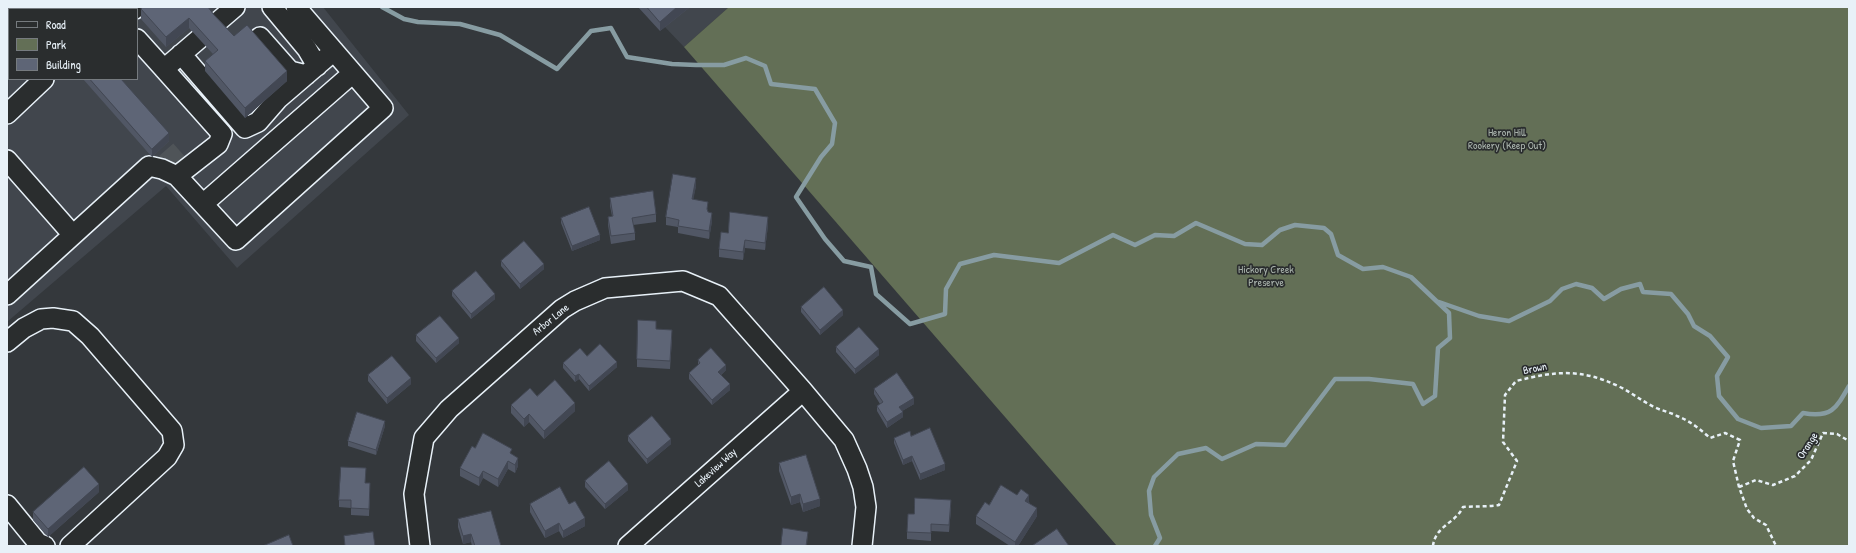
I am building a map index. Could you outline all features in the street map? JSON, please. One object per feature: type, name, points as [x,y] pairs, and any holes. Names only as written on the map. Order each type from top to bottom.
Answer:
[{"type":"street","points":[[272,7],[307,49],[311,71]]},
{"type":"street","points":[[7,295],[149,166],[177,176],[236,240],[383,108],[296,7]]},
{"type":"street","points":[[260,37],[290,71],[311,71]]},
{"type":"street","points":[[138,40],[222,134],[218,144],[177,176]]},
{"type":"street","points":[[164,69],[188,43],[245,128],[258,122],[278,99],[334,51]]},
{"type":"street","points":[[203,204],[353,73]]},
{"type":"street","points":[[7,114],[43,80]]},
{"type":"street","points":[[7,160],[73,235]]},
{"type":"street","name":"Arbor Lane","points":[[420,546],[414,494],[424,438],[449,408],[562,309],[605,288],[683,281],[719,296],[840,434],[857,469],[863,487],[866,507],[862,546]]},
{"type":"street","points":[[7,342],[24,328],[42,319],[53,318],[73,321],[90,336],[172,431],[174,445],[167,457],[70,546]]},
{"type":"street","name":"Lakeview Way","points":[[628,546],[803,391]]},
{"type":"street","points":[[7,505],[38,543],[45,546]]},
{"type":"path","name":"Brown","points":[[1433,546],[1434,537],[1449,521],[1459,515],[1463,506],[1479,505],[1485,507],[1500,505],[1517,461],[1503,442],[1505,395],[1516,381],[1547,374],[1572,372],[1601,379],[1654,407],[1678,416],[1694,425],[1710,438],[1725,433],[1740,440],[1733,461],[1738,487]]},
{"type":"path","name":"Orange","points":[[1738,487],[1756,480],[1773,484],[1795,476],[1811,460],[1823,433],[1837,434],[1849,441]]},
{"type":"path","points":[[1738,487],[1747,509],[1754,518],[1766,525],[1776,546]]},
{"type":"shaded area","points":[[323,7],[409,115],[237,268],[166,186],[7,322],[7,81],[138,80],[138,8],[91,8]]},
{"type":"shaded area","points":[[646,7],[729,7],[684,47]]},
{"type":"green space","name":"Hickory Creek Preserve","points":[[729,7],[1849,7],[1849,546],[1117,546],[684,47]]},
{"type":"building","points":[[143,7],[208,7],[234,36],[247,25],[287,71],[245,108],[205,61],[218,50],[189,18],[166,37],[141,9]]},
{"type":"building","points":[[647,7],[677,7],[660,22]]},
{"type":"building","points":[[91,80],[122,80],[169,133],[152,149]]},
{"type":"building","points":[[673,174],[696,178],[692,199],[708,202],[708,212],[712,213],[709,231],[678,226],[679,220],[666,217]]},
{"type":"building","points":[[653,191],[656,214],[632,218],[635,233],[611,236],[608,217],[613,216],[610,198]]},
{"type":"building","points":[[589,207],[600,235],[572,246],[561,218]]},
{"type":"building","points":[[730,212],[768,217],[765,243],[745,240],[743,252],[719,249],[721,232],[728,233]]},
{"type":"building","points":[[524,241],[544,264],[520,284],[501,261]]},
{"type":"building","points":[[476,271],[495,294],[471,314],[452,291]]},
{"type":"building","points":[[824,287],[843,310],[820,330],[801,307]]},
{"type":"building","points":[[440,316],[459,338],[436,358],[416,335]]},
{"type":"building","points":[[638,320],[656,321],[656,329],[672,330],[670,361],[637,359]]},
{"type":"building","points":[[859,327],[879,349],[855,369],[836,347]]},
{"type":"building","points":[[600,344],[617,362],[589,386],[579,374],[575,376],[563,363],[580,348],[587,356]]},
{"type":"building","points":[[711,348],[726,365],[718,372],[730,384],[712,400],[689,373],[700,363],[698,360]]},
{"type":"building","points":[[392,356],[411,378],[387,398],[368,375]]},
{"type":"building","points":[[897,373],[914,398],[899,407],[903,412],[887,422],[877,406],[883,402],[874,389]]},
{"type":"building","points":[[555,380],[575,403],[544,431],[529,414],[524,419],[511,405],[530,388],[537,396]]},
{"type":"building","points":[[357,412],[385,421],[376,450],[348,441]]},
{"type":"building","points":[[652,416],[671,439],[647,459],[628,436]]},
{"type":"building","points":[[930,428],[945,464],[920,474],[912,456],[903,460],[894,438],[910,431],[911,436]]},
{"type":"building","points":[[483,433],[512,449],[510,453],[518,458],[515,465],[508,461],[498,479],[483,471],[479,478],[460,468],[472,446],[475,448]]},
{"type":"building","points":[[806,455],[820,499],[803,504],[800,494],[791,497],[779,463]]},
{"type":"building","points":[[609,461],[628,484],[605,504],[585,481]]},
{"type":"building","points":[[84,467],[99,484],[48,529],[33,512]]},
{"type":"building","points":[[341,467],[366,468],[365,483],[370,483],[369,509],[351,508],[351,500],[339,500]]},
{"type":"building","points":[[1001,485],[1017,495],[1021,489],[1029,495],[1025,501],[1037,508],[1015,542],[976,516],[985,502],[989,505]]},
{"type":"building","points":[[560,487],[569,504],[575,501],[585,518],[563,531],[559,523],[545,531],[530,504]]},
{"type":"building","points":[[915,498],[951,500],[949,525],[931,524],[931,533],[907,532],[908,514],[914,514]]},
{"type":"building","points":[[491,511],[501,546],[475,546],[471,534],[463,536],[458,519]]},
{"type":"building","points":[[783,528],[808,532],[806,546],[781,546]]},
{"type":"building","points":[[1057,529],[1069,546],[1032,546]]},
{"type":"building","points":[[373,532],[375,546],[345,546],[344,536]]},
{"type":"building","points":[[289,535],[293,546],[263,546]]},
{"type":"waterway","points":[[382,7],[404,19],[418,22],[460,24],[500,35],[557,69],[591,31],[611,28],[627,57],[672,64],[696,65],[724,65],[746,58],[765,66],[771,84],[815,89],[835,123],[832,144],[821,157],[796,197],[825,239],[844,261],[871,267],[876,294],[910,324],[945,314],[946,289],[960,264],[994,255],[1059,263],[1113,235],[1135,245],[1155,235],[1174,236],[1196,223],[1245,244],[1262,245],[1280,230],[1295,225],[1324,228],[1331,234],[1338,255],[1363,269],[1383,267],[1411,277],[1449,313],[1450,338],[1438,348],[1435,396],[1423,404],[1413,384],[1369,379],[1335,379],[1285,445],[1256,444],[1222,459],[1206,448],[1178,454],[1154,477],[1149,491],[1151,515],[1160,538],[1155,546]]},
{"type":"waterway","points":[[1439,302],[1479,316],[1509,321],[1550,301],[1562,289],[1576,284],[1592,288],[1604,299],[1621,289],[1640,284],[1643,292],[1671,294],[1688,314],[1694,326],[1710,336],[1728,357],[1717,376],[1719,396],[1738,419],[1761,428],[1791,426],[1803,413],[1826,413],[1836,406],[1849,386]]},
{"type":"tunnel","points":[[147,128],[184,170]]},
{"type":"park label","name":"Heron Hill Rookery (Keep Out)","points":[[1507,139]]}]
